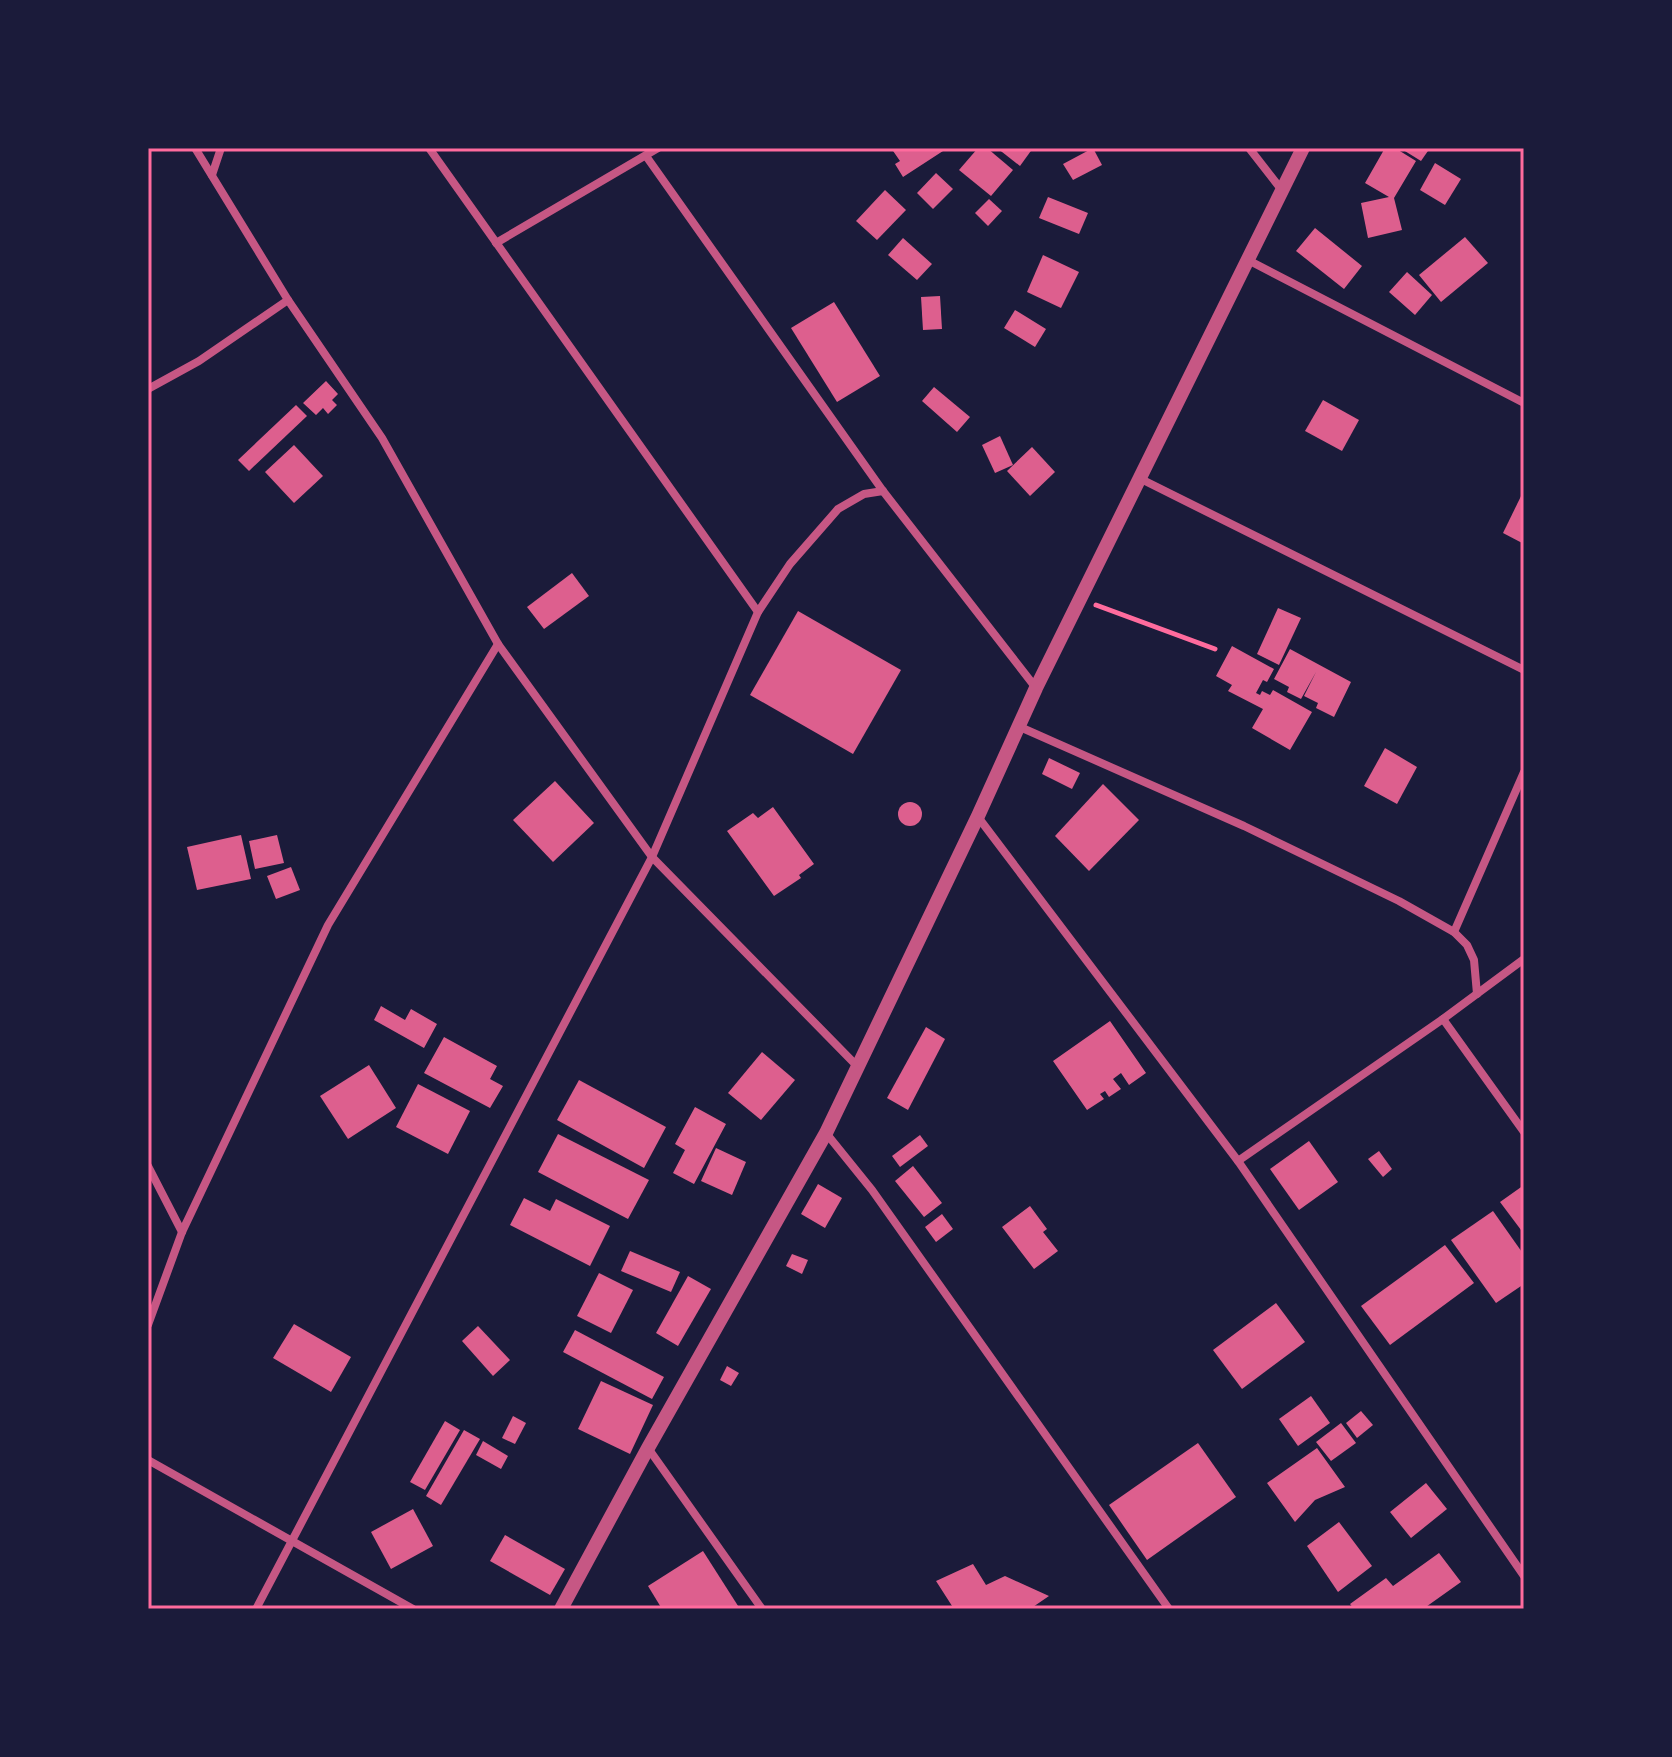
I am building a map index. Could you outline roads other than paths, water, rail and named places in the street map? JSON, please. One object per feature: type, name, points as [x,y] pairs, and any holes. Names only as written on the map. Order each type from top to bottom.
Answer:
[{"type":"street","points":[[195,148],[288,300],[382,438],[498,644],[652,857],[858,1067]]},
{"type":"street","points":[[212,175],[221,148]]},
{"type":"street","points":[[429,148],[758,612]]},
{"type":"street","points":[[496,243],[658,148]]},
{"type":"street","points":[[1249,148],[1281,189]]},
{"type":"street","points":[[561,1609],[826,1133],[1036,688],[1303,148]]},
{"type":"street","points":[[646,156],[883,491],[1036,688]]},
{"type":"street","points":[[1246,259],[1524,403]]},
{"type":"street","points":[[148,389],[199,361],[288,300]]},
{"type":"street","points":[[1141,479],[1524,670]]},
{"type":"street","points":[[256,1609],[652,857],[758,612],[790,564],[838,509],[864,494],[883,491]]},
{"type":"street","points":[[148,1325],[182,1232],[328,925],[498,644]]},
{"type":"street","points":[[1020,727],[1244,826],[1399,901],[1454,932],[1467,945],[1474,960],[1477,994]]},
{"type":"street","points":[[1454,932],[1524,772]]},
{"type":"street","points":[[978,816],[1238,1161],[1524,1576]]},
{"type":"street","points":[[1238,1161],[1524,959]]},
{"type":"street","points":[[1443,1019],[1524,1132]]},
{"type":"street","points":[[826,1133],[872,1190],[1169,1609]]},
{"type":"street","points":[[148,1166],[182,1232]]},
{"type":"street","points":[[648,1448],[762,1609]]},
{"type":"street","points":[[148,1460],[413,1609]]}]
